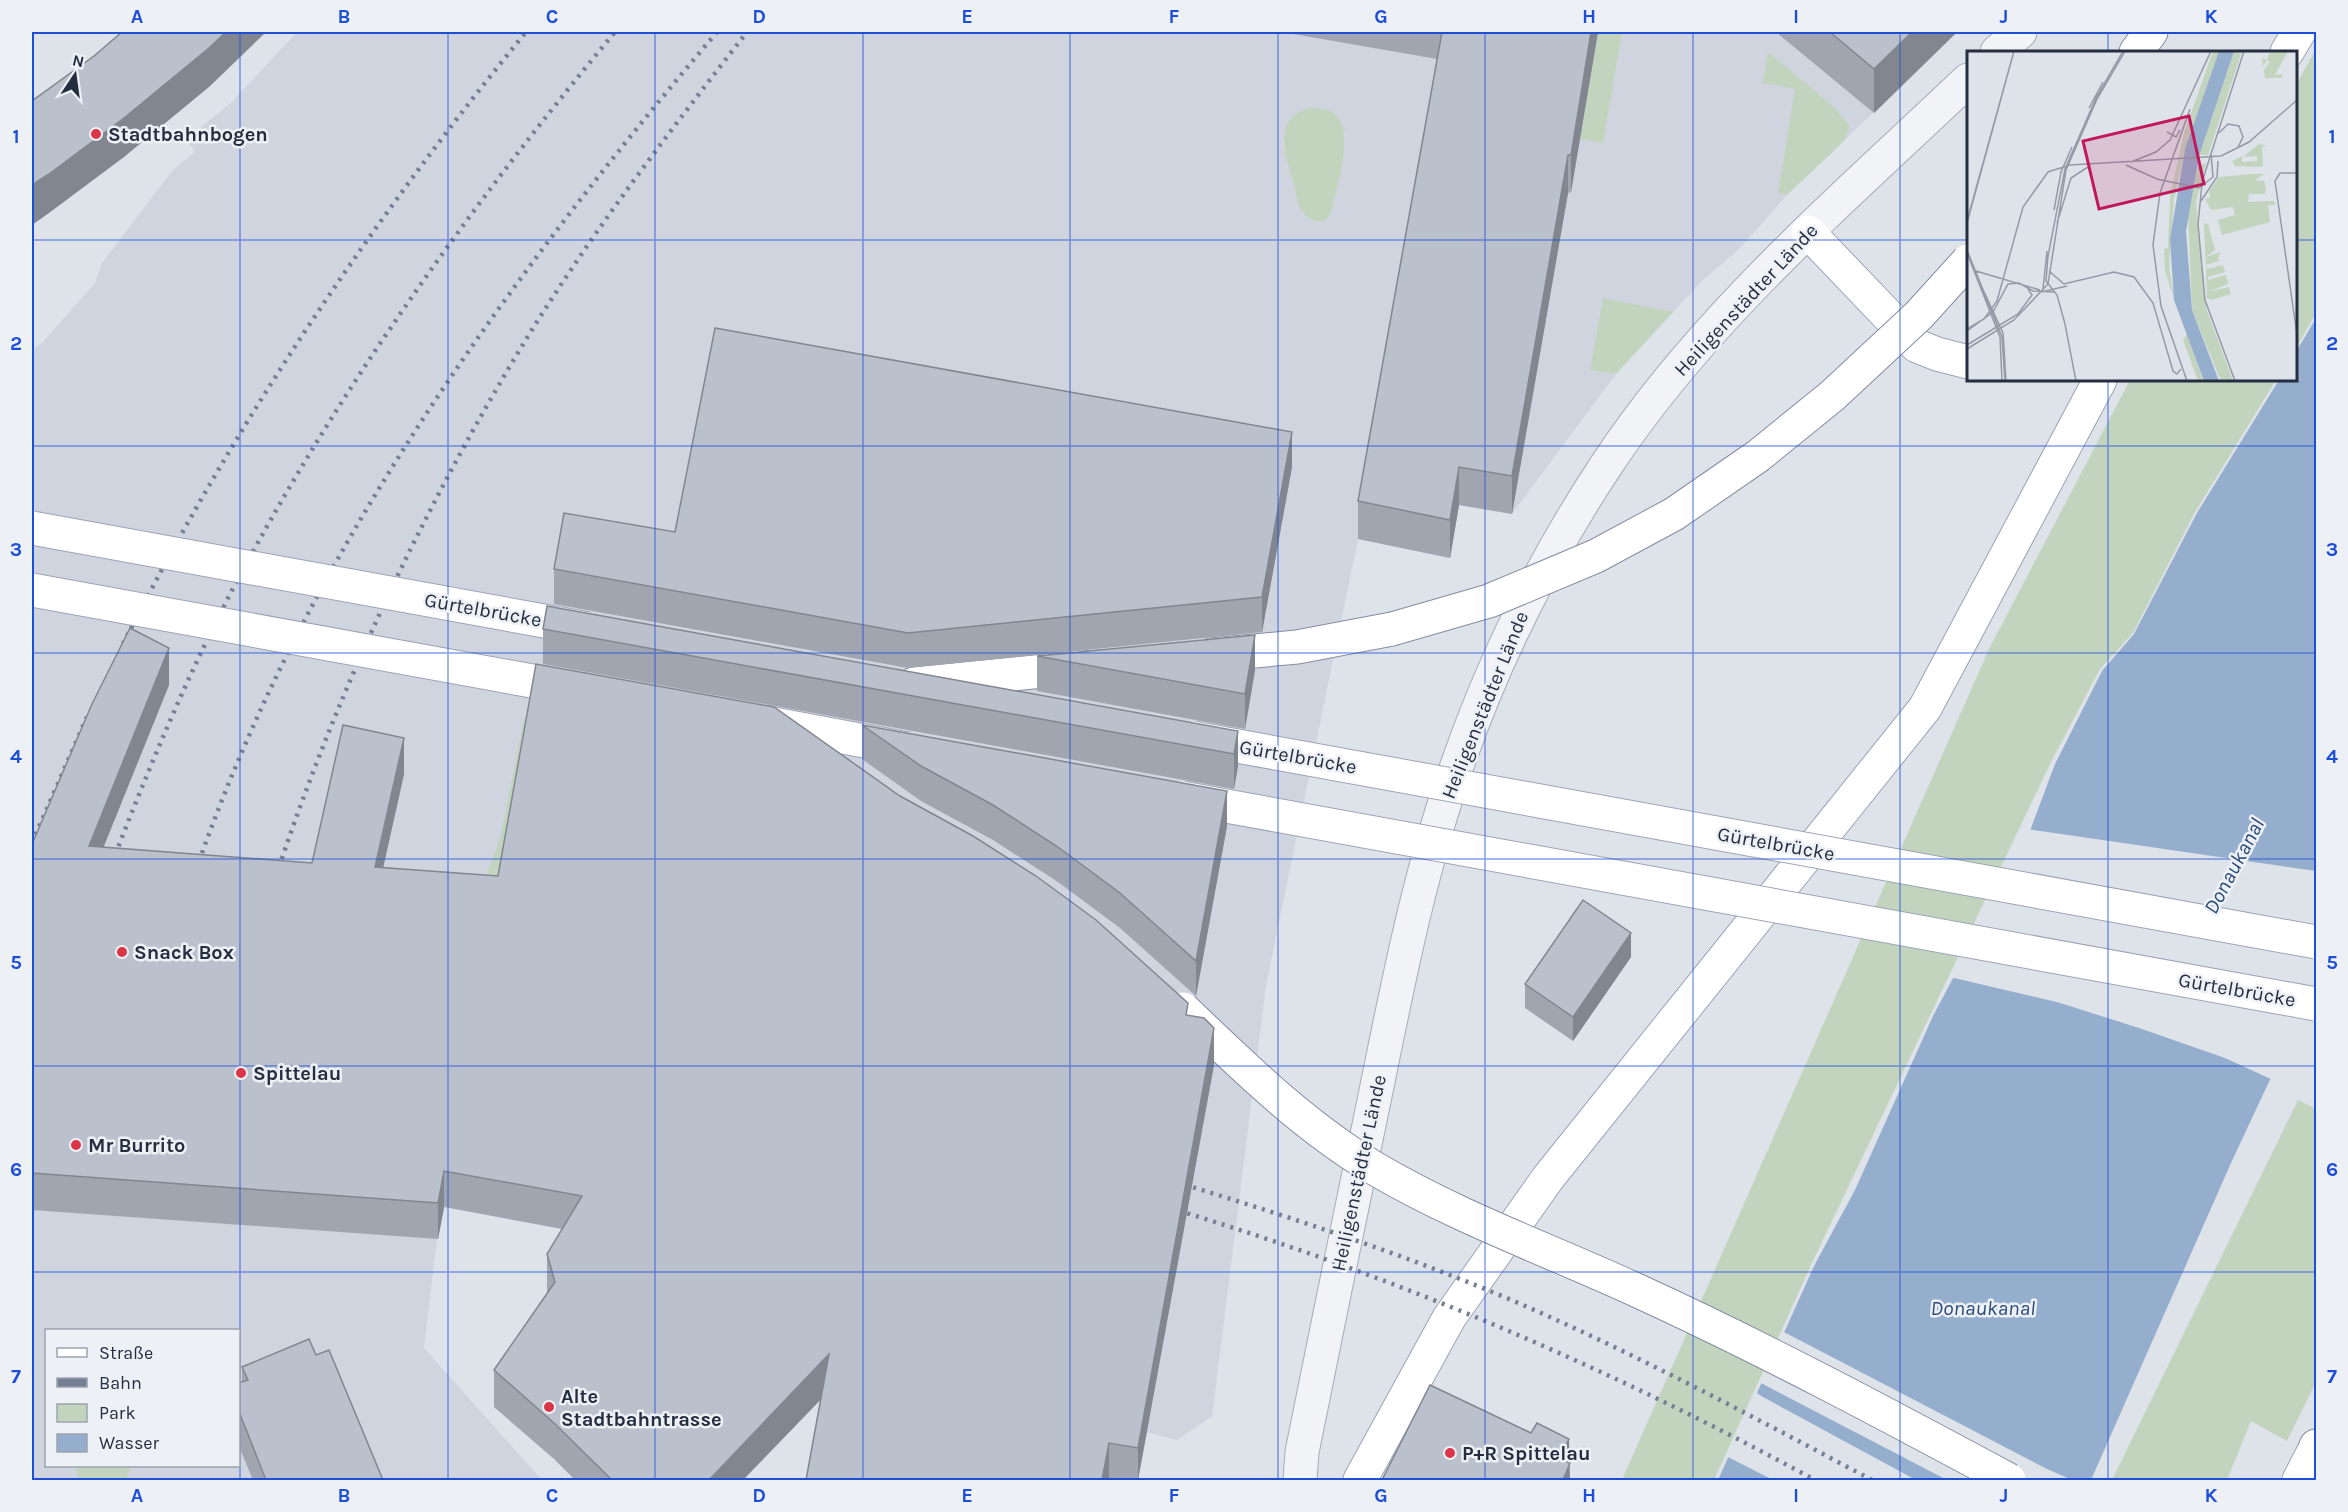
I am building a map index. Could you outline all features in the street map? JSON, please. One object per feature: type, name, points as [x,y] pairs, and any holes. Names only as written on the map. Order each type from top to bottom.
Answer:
[{"type":"main road","points":[[2137,51],[2151,32]]},
{"type":"main road","points":[[2288,51],[2299,32]]},
{"type":"main road","points":[[1808,232],[1917,346],[1967,362]]},
{"type":"main road","points":[[1178,657],[1297,647],[1392,629],[1489,601],[1596,556],[1674,514],[1767,448],[1832,396],[1919,315],[1967,262]]},
{"type":"main road","points":[[1360,1480],[1449,1318],[1548,1178],[1925,708],[2099,381]]},
{"type":"main road","name":"Gürtelbrücke","points":[[32,528],[620,635]]},
{"type":"main road","points":[[32,590],[604,694]]},
{"type":"main road","points":[[1009,705],[891,683],[1109,664]]},
{"type":"main road","points":[[733,717],[932,753]]},
{"type":"main road","points":[[780,726],[836,765]]},
{"type":"main road","name":"Gürtelbrücke","points":[[1162,732],[2316,942]]},
{"type":"main road","name":"Gürtelbrücke","points":[[1155,794],[2316,1004]]},
{"type":"main road","points":[[1160,988],[1270,1092],[1316,1129],[1374,1168],[1428,1198],[1735,1336],[2009,1480]]},
{"type":"main road","points":[[2299,1480],[2316,1447]]},
{"type":"street","points":[[1998,51],[2019,32]]},
{"type":"street","name":"Heiligenstädter Lände","points":[[1299,1480],[1302,1452],[1404,952],[1445,802],[1483,698],[1530,594],[1608,462],[1714,328],[1808,232],[1967,81]]},
{"type":"shaded area","points":[[297,32],[1957,32],[1788,194],[1738,250],[1704,279],[1673,312],[1616,374],[1512,514],[1459,505],[1450,558],[1358,539],[1266,985],[1212,1416],[1177,1440],[1119,1425],[828,1395],[647,1244],[445,1207],[437,1239],[424,1348],[542,1480],[32,1480],[32,350],[43,342],[95,283],[102,263],[172,171],[195,152],[186,139],[231,103]],"holes":[[[1284,133],[1345,133],[1332,209],[1303,214],[1283,146]]]},
{"type":"green space","points":[[1598,32],[1622,32],[1603,143],[1580,139]]},
{"type":"green space","points":[[2316,49],[2316,313],[2297,346],[2297,83]]},
{"type":"green space","points":[[1768,52],[1835,108],[1849,125],[1846,138],[1842,143],[1788,194],[1778,194],[1795,89],[1763,83]]},
{"type":"green space","points":[[1309,108],[1332,112],[1339,120],[1343,130],[1343,158],[1338,186],[1329,217],[1322,222],[1309,218],[1301,209],[1285,151],[1285,130],[1289,121]]},
{"type":"green space","points":[[1603,298],[1673,312],[1616,374],[1590,370]]},
{"type":"green space","points":[[2129,381],[2275,381],[2195,512],[2133,633],[2100,669],[2050,764],[1811,1265],[1714,1480],[1622,1480],[1989,649]]},
{"type":"green space","points":[[524,718],[528,720],[493,916],[479,897],[501,835]]},
{"type":"green space","points":[[2298,1100],[2316,1109],[2316,1382],[2287,1441],[2251,1421],[2227,1480],[2112,1480]]},
{"type":"green space","points":[[76,1467],[132,1467],[126,1480],[79,1480]]},
{"type":"water","name":"Donaukanal","points":[[2316,318],[2316,981],[2231,1163],[2091,1480],[1718,1480],[1814,1266],[1855,1190],[1933,1016],[2027,839],[2055,764],[2102,671],[2134,634],[2197,513],[2278,381],[2297,381],[2297,350]]},
{"type":"pier","points":[[2027,829],[2316,871],[2316,988],[2273,1080],[2225,1058],[2139,1028],[2057,1002],[1950,977]]},
{"type":"pier","points":[[1782,1331],[2072,1480],[1947,1480],[1759,1382]]},
{"type":"pier","points":[[1755,1392],[1916,1480],[1773,1480],[1726,1456]]},
{"type":"building","points":[[122,32],[226,32],[124,118],[32,185],[32,101],[94,56]]},
{"type":"building","points":[[1442,32],[1591,32],[1571,155],[1568,155],[1512,476],[1459,467],[1450,520],[1358,501]]},
{"type":"building","points":[[1830,32],[1912,32],[1874,69]]},
{"type":"building","points":[[715,328],[1292,432],[1262,597],[908,633],[554,569],[564,513],[675,532]]},
{"type":"building","points":[[547,606],[1238,731],[1234,754],[543,629]]},
{"type":"building","points":[[130,628],[169,648],[89,846],[312,863],[343,725],[404,738],[375,867],[498,876],[536,664],[774,707],[900,796],[973,836],[1036,876],[1096,920],[1188,1003],[1186,1015],[1204,1018],[1214,1028],[1138,1448],[1109,1443],[1102,1480],[806,1480],[829,1354],[711,1480],[612,1480],[554,1423],[494,1370],[555,1282],[547,1254],[582,1196],[444,1171],[438,1203],[32,1173],[32,842],[92,704]]},
{"type":"building","points":[[1255,635],[1245,694],[1037,656]]},
{"type":"building","points":[[862,725],[1227,791],[1196,961],[1120,893],[1058,847],[993,805],[921,766]]},
{"type":"building","points":[[1583,900],[1631,933],[1573,1017],[1525,984]]},
{"type":"building","points":[[309,1339],[316,1355],[329,1350],[383,1480],[266,1480],[240,1414],[240,1382],[248,1380],[242,1367]]},
{"type":"building","points":[[1430,1385],[1531,1433],[1537,1423],[1569,1439],[1559,1459],[1570,1463],[1563,1480],[1382,1480]]},
{"type":"railway","points":[[123,644],[211,483],[258,404],[308,327],[414,176],[526,32]]},
{"type":"railway","points":[[112,863],[196,662],[235,584],[295,478],[379,345],[469,217],[615,32]]},
{"type":"railway","points":[[196,870],[241,754],[293,642],[353,533],[418,427],[487,325],[561,225],[717,32]]},
{"type":"railway","points":[[276,876],[300,806],[355,669],[452,469],[525,341],[577,261],[660,145],[747,32]]},
{"type":"railway","points":[[32,843],[87,717]]},
{"type":"railway","points":[[1176,1182],[1351,1239],[1438,1270],[1523,1305],[1655,1367],[1872,1480]]},
{"type":"railway","points":[[1170,1208],[1338,1264],[1500,1327],[1658,1399],[1815,1480]]},
{"type":"place","name":"Stadtbahnbogen","points":[[96,134]]},
{"type":"place","name":"Snack Box","points":[[122,952]]},
{"type":"place","name":"Spittelau","points":[[241,1073]]},
{"type":"place","name":"Mr Burrito","points":[[76,1145]]},
{"type":"place","name":"Alte Stadtbahntrasse","points":[[549,1407]]},
{"type":"place","name":"P+R Spittelau","points":[[1450,1453]]}]
